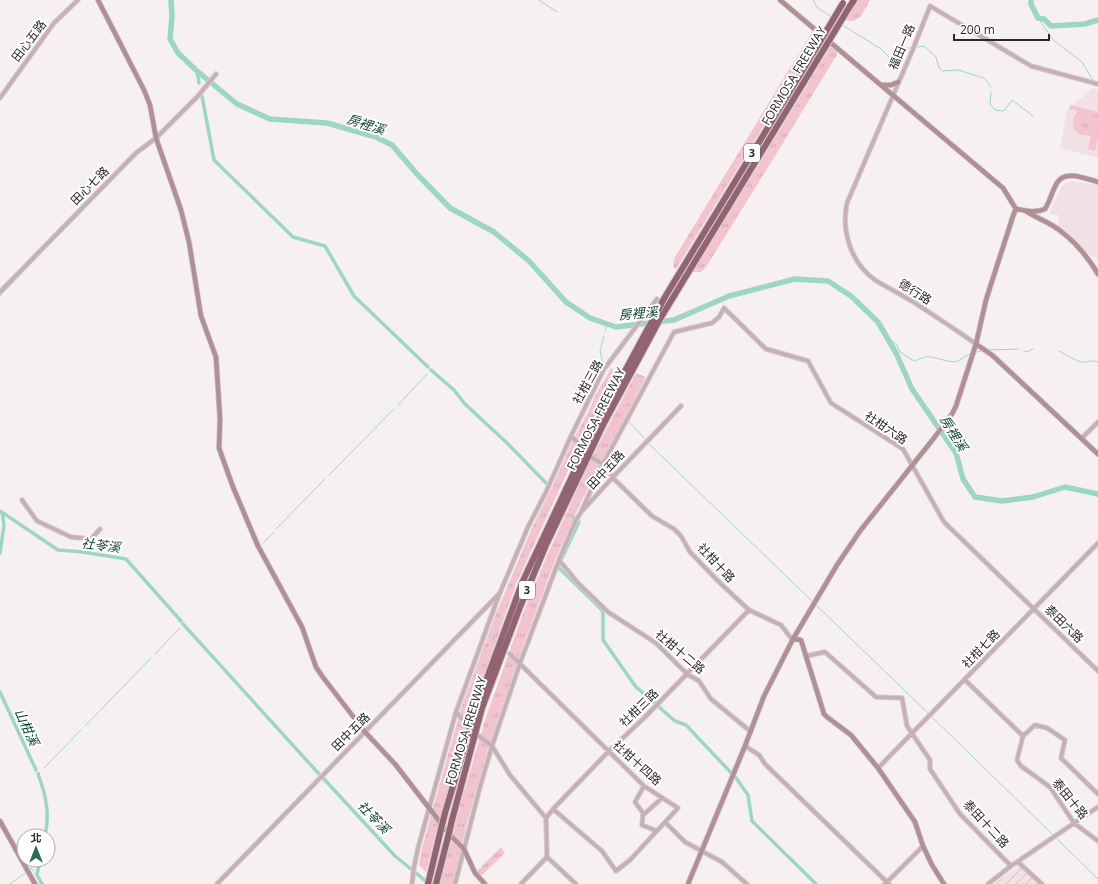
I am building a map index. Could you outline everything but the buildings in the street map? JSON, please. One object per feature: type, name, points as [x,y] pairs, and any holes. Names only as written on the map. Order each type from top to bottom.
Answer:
[{"type":"highway","name":"FORMOSA FREEWAY","points":[[437,881],[482,708],[520,607],[546,544],[604,423],[660,319],[854,0]]},
{"type":"highway","name":"FORMOSA FREEWAY","points":[[428,884],[445,814],[476,708],[522,583],[595,428],[627,366],[687,261],[844,1]]},
{"type":"street","name":"田心五路","points":[[0,98],[54,24],[78,0]]},
{"type":"street","points":[[98,0],[144,90],[150,105],[156,138],[181,210],[189,242],[202,316],[216,357],[220,419],[220,448],[228,474],[258,546],[302,627],[316,667],[322,676],[365,732],[395,764],[450,835],[464,849],[476,872],[485,884]]},
{"type":"street","points":[[780,0],[818,32]]},
{"type":"street","name":"福田一路","points":[[893,95],[930,6],[1031,66],[1096,84]]},
{"type":"street","points":[[831,43],[1003,188],[1016,209],[1026,211],[1040,211],[1045,209],[1057,182],[1061,178],[1071,176],[1098,182]]},
{"type":"street","name":"田心七路","points":[[0,292],[132,158],[156,138],[198,96],[216,75]]},
{"type":"street","points":[[882,85],[891,86],[898,82]]},
{"type":"street","name":"德行路","points":[[893,95],[847,203],[845,220],[850,248],[860,266],[874,279],[913,302],[992,355],[1098,454]]},
{"type":"street","points":[[688,884],[772,679],[793,639],[837,565],[860,530],[952,414],[960,396],[976,344],[986,300],[1016,209]]},
{"type":"street","points":[[1026,211],[1063,233],[1098,274]]},
{"type":"street","name":"社柑三路","points":[[412,884],[414,867],[429,806],[456,712],[499,595],[528,527],[546,492],[599,377],[657,299]]},
{"type":"street","name":"社柑六路","points":[[603,464],[674,332],[712,322],[719,317],[724,308],[766,350],[808,361],[831,403],[903,449],[944,522],[1034,608]]},
{"type":"street","name":"田中五路","points":[[580,514],[681,406]]},
{"type":"street","points":[[1082,438],[1098,422]]},
{"type":"street","points":[[571,436],[580,445]]},
{"type":"street","points":[[455,884],[492,746],[520,663],[559,560],[575,522],[603,464],[592,458]]},
{"type":"street","name":"社柑十路","points":[[603,464],[613,477],[652,516],[674,529],[681,536],[690,552],[720,584],[749,610],[781,625],[793,639]]},
{"type":"street","points":[[22,500],[37,521],[71,536],[91,539],[100,529]]},
{"type":"street","name":"社柑七路","points":[[878,768],[1098,543]]},
{"type":"street","name":"社柑十二路","points":[[559,560],[578,583],[608,612],[656,643],[687,674],[700,681],[711,699],[750,731]]},
{"type":"street","name":"田中五路","points":[[217,884],[499,595]]},
{"type":"street","name":"泰田六路","points":[[1034,608],[1098,671]]},
{"type":"street","name":"社柑三路","points":[[546,818],[609,751],[644,718],[749,610]]},
{"type":"street","points":[[793,639],[801,640],[824,714],[851,734],[878,768],[915,822],[923,846],[932,865],[944,884]]},
{"type":"street","points":[[806,656],[825,652],[876,697],[902,698],[907,726],[912,733]]},
{"type":"street","name":"社柑十四路","points":[[510,654],[644,786],[678,808],[630,860],[616,871],[602,851],[553,809]]},
{"type":"street","points":[[965,680],[1023,736],[1035,724],[1046,728],[1065,740],[1061,758],[1098,794]]},
{"type":"street","points":[[456,712],[465,722]]},
{"type":"street","name":"泰田十二路","points":[[912,733],[930,760],[930,769],[960,814],[1012,866]]},
{"type":"street","points":[[479,736],[492,746],[510,775],[546,818],[547,857],[521,884]]},
{"type":"street","name":"泰田十路","points":[[1023,736],[1017,760],[1020,766],[1050,787],[1074,823],[1098,841]]},
{"type":"street","points":[[745,746],[759,755],[765,764],[887,883],[923,846]]},
{"type":"street","points":[[644,786],[635,802],[643,815],[642,825],[657,831]]},
{"type":"street","points":[[643,815],[662,798]]},
{"type":"street","points":[[988,884],[1098,807]]},
{"type":"street","points":[[0,821],[35,884]]},
{"type":"street","points":[[665,822],[685,842],[722,862],[747,884]]},
{"type":"street","points":[[547,857],[576,884]]},
{"type":"street","points":[[1018,862],[1042,884]]},
{"type":"shaded area","points":[[1093,88],[1098,90],[1098,158],[1060,148],[1067,110]]},
{"type":"shaded area","points":[[1073,181],[1098,185],[1098,258],[1088,255],[1058,225],[1059,215],[1049,214],[1061,187],[1067,182]]},
{"type":"shaded area","points":[[1018,866],[1041,884],[994,884]]},
{"type":"green space","points":[[858,0],[870,0],[858,19],[851,21],[846,20]]},
{"type":"green space","points":[[812,32],[818,37],[676,269],[674,269],[673,264],[675,257]]},
{"type":"green space","points":[[831,46],[838,53],[706,267],[701,272],[693,272]]},
{"type":"green space","points":[[1070,105],[1098,112],[1098,115],[1089,113],[1081,115],[1076,119],[1080,129],[1086,132],[1098,134],[1095,151],[1088,149],[1091,136],[1078,134],[1076,131],[1073,125],[1073,119],[1078,111],[1069,109]]},
{"type":"green space","points":[[1086,112],[1098,115],[1098,134],[1083,131],[1078,127],[1076,119],[1079,115]]},
{"type":"green space","points":[[611,368],[617,373],[583,438],[516,584],[469,718],[426,872],[419,865],[422,848],[461,708],[495,616],[531,530],[572,442]]},
{"type":"green space","points":[[636,373],[646,377],[580,504],[554,563],[519,657],[489,746],[467,823],[453,884],[440,884],[461,802],[486,717],[525,608],[591,459]]},
{"type":"green space","points":[[501,847],[505,853],[479,878],[475,873]]},
{"type":"waterway","name":"房裡溪","points":[[171,0],[172,16],[170,39],[178,53],[237,104],[270,119],[327,123],[376,137],[392,145],[417,174],[450,208],[494,232],[529,261],[566,302],[590,318],[616,327],[674,320],[729,296],[795,279],[828,281],[851,296],[878,322],[896,353],[912,389],[956,453],[963,479],[975,497],[1002,501],[1033,497],[1065,487],[1098,494]]},
{"type":"waterway","points":[[539,0],[557,12]]},
{"type":"waterway","points":[[813,0],[817,7],[831,17]]},
{"type":"waterway","points":[[1031,0],[1031,4],[1038,18],[1044,19],[1051,26],[1085,24],[1098,20]]},
{"type":"waterway","points":[[1038,18],[1053,40],[1082,62],[1094,82]]},
{"type":"waterway","points":[[844,26],[881,49],[893,59],[907,48],[911,48]]},
{"type":"waterway","points":[[917,47],[924,46],[936,57],[939,68],[943,71],[958,70],[984,78],[991,87]]},
{"type":"waterway","name":"房裡溪","points":[[197,71],[199,83]]},
{"type":"waterway","points":[[991,92],[990,104],[995,110],[1004,111],[1012,100],[1033,116]]},
{"type":"waterway","points":[[202,96],[214,160],[291,235]]},
{"type":"waterway","points":[[139,153],[154,142]]},
{"type":"waterway","points":[[69,225],[119,172]]},
{"type":"waterway","points":[[0,296],[65,228]]},
{"type":"waterway","points":[[293,237],[325,246],[354,296],[428,367]]},
{"type":"waterway","name":"房裡溪","points":[[605,331],[607,324]]},
{"type":"waterway","points":[[885,335],[897,345],[900,352],[914,361],[928,357],[956,362],[971,353]]},
{"type":"waterway","points":[[603,364],[600,351],[604,336]]},
{"type":"waterway","points":[[988,350],[1018,349]]},
{"type":"waterway","points":[[1024,351],[1026,352],[1033,349]]},
{"type":"waterway","points":[[977,352],[982,351]]},
{"type":"waterway","points":[[1059,351],[1079,361],[1098,362]]},
{"type":"waterway","points":[[431,370],[454,390],[465,404],[507,443],[546,483]]},
{"type":"waterway","points":[[398,405],[427,374]]},
{"type":"waterway","points":[[329,475],[394,409]]},
{"type":"waterway","points":[[628,421],[646,440]]},
{"type":"waterway","points":[[648,443],[812,601]]},
{"type":"waterway","points":[[276,529],[325,479]]},
{"type":"waterway","name":"社苓溪","points":[[0,511],[58,550],[83,552],[126,559],[181,621]]},
{"type":"waterway","name":"山柑溪","points":[[0,553],[4,525],[2,512]]},
{"type":"waterway","points":[[562,558],[579,522],[573,517]]},
{"type":"waterway","points":[[263,543],[273,533]]},
{"type":"waterway","points":[[558,567],[602,610],[603,640],[636,687],[655,703]]},
{"type":"waterway","points":[[816,605],[928,713]]},
{"type":"waterway","name":"社苓溪","points":[[183,624],[319,774]]},
{"type":"waterway","points":[[155,654],[180,628]]},
{"type":"waterway","points":[[85,726],[151,658]]},
{"type":"waterway","name":"山柑溪","points":[[0,692],[36,770]]},
{"type":"waterway","points":[[659,707],[675,721],[686,725],[736,778],[748,795],[752,821],[816,884]]},
{"type":"waterway","points":[[932,717],[1053,835]]},
{"type":"waterway","points":[[44,768],[81,730]]},
{"type":"waterway","name":"山柑溪","points":[[38,774],[46,805],[46,828]]},
{"type":"waterway","name":"社苓溪","points":[[323,778],[395,856],[411,869]]},
{"type":"waterway","points":[[1057,839],[1098,879]]},
{"type":"waterway","points":[[30,869],[31,868],[37,875]]},
{"type":"waterway","name":"山柑溪","points":[[38,868],[37,875],[42,884]]},
{"type":"waterway","points":[[10,884],[25,873]]},
{"type":"waterway","name":"社苓溪","points":[[416,873],[428,883]]},
{"type":"tunnel","points":[[795,70],[814,77]]},
{"type":"tunnel","points":[[492,637],[510,654]]}]
